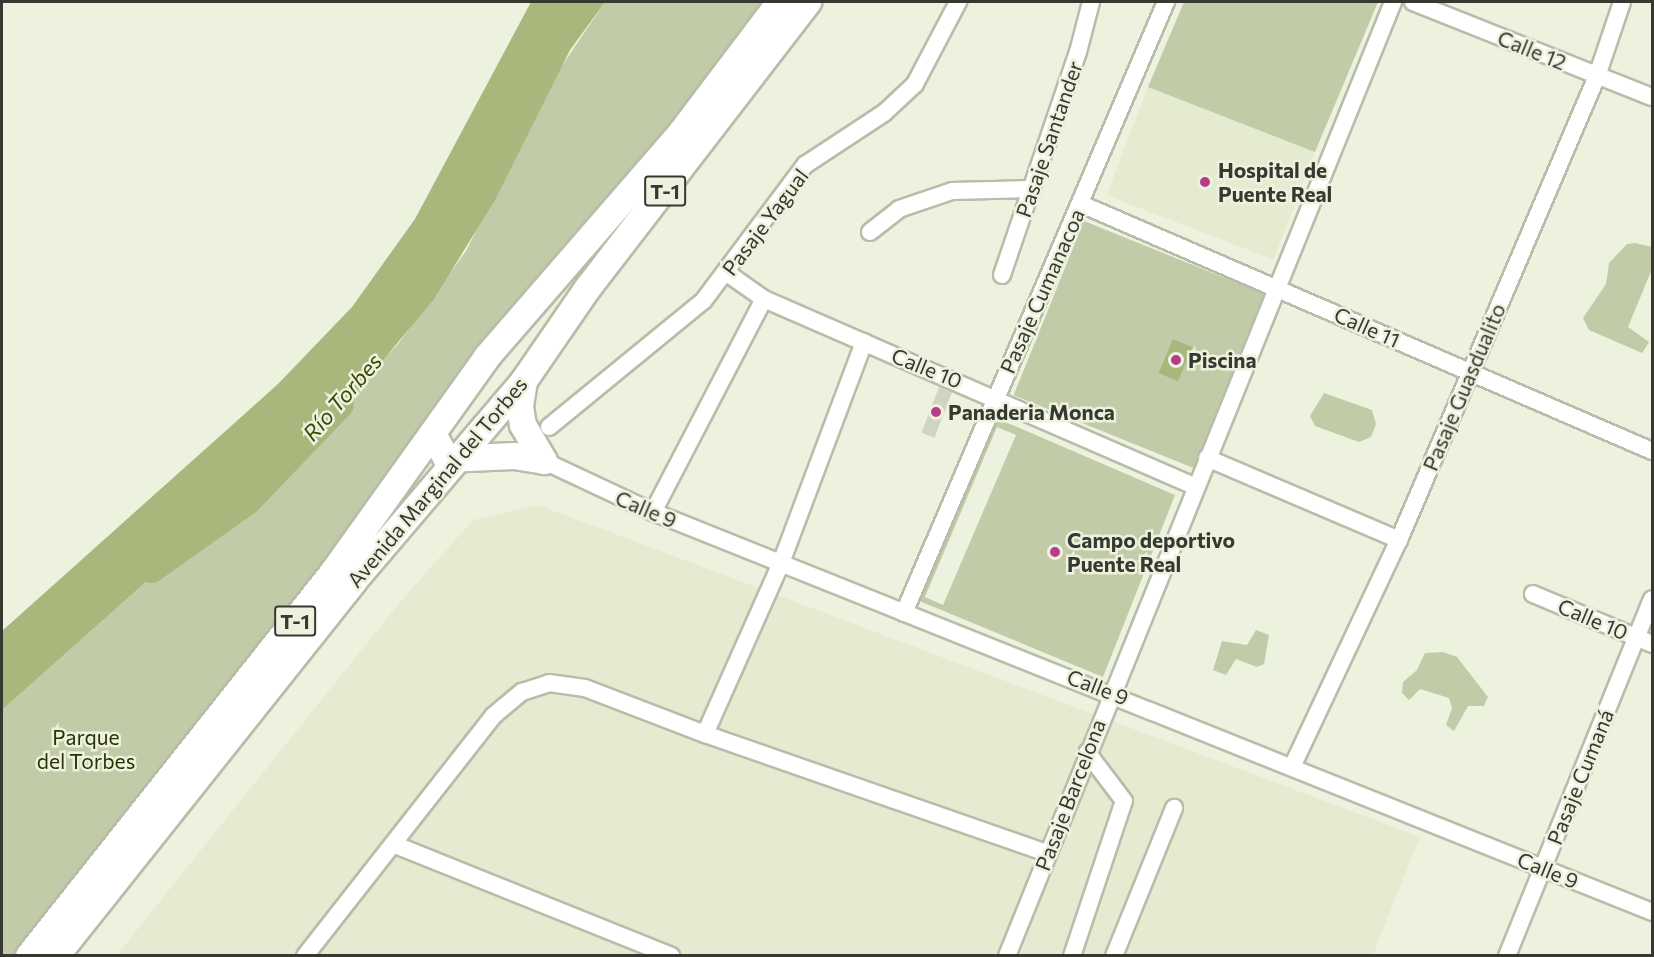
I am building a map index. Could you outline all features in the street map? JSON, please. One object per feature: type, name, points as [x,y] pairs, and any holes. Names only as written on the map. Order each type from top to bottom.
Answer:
[{"type":"highway","name":"Avenida Marginal del Torbes","points":[[29,956],[222,715],[433,435],[487,357],[681,133],[780,2]]},
{"type":"highway","name":"Avenida Marginal del Torbes","points":[[56,956],[353,582],[459,461],[524,381],[588,288],[808,2]]},
{"type":"highway","points":[[487,357],[524,381],[520,407],[523,425],[544,461]]},
{"type":"highway","points":[[433,435],[439,451],[459,461],[514,456],[544,461]]},
{"type":"street","name":"Pasaje Yagual","points":[[549,428],[679,324],[727,273],[805,165],[884,114],[915,84],[958,2]]},
{"type":"street","name":"Pasaje Santander","points":[[1002,275],[1032,189],[1091,2]]},
{"type":"street","name":"Pasaje Cumanacoa","points":[[904,613],[1166,2]]},
{"type":"street","name":"Pasaje Barcelona","points":[[1007,956],[1110,692],[1393,2]]},
{"type":"street","name":"Calle 12","points":[[1413,2],[1653,98]]},
{"type":"street","name":"Pasaje Guasdualito","points":[[1292,767],[1399,540],[1597,76],[1622,2]]},
{"type":"street","points":[[870,232],[898,209],[952,191],[1032,189]]},
{"type":"street","name":"Calle 11","points":[[1081,204],[1278,287],[1653,451]]},
{"type":"street","name":"Calle 10","points":[[727,273],[764,299],[1196,487]]},
{"type":"street","points":[[653,512],[764,299]]},
{"type":"street","points":[[705,734],[781,563],[864,342]]},
{"type":"street","points":[[1207,458],[1399,540]]},
{"type":"street","name":"Calle 9","points":[[544,461],[653,512],[904,613],[1110,692],[1653,912]]},
{"type":"street","name":"Calle 10","points":[[1533,594],[1653,644]]},
{"type":"street","name":"Pasaje Cumaná","points":[[1507,956],[1653,599]]},
{"type":"street","points":[[305,956],[493,716],[522,692],[549,683],[585,688],[705,734],[1047,853]]},
{"type":"street","points":[[1072,956],[1124,801],[1087,752]]},
{"type":"street","points":[[1114,956],[1174,808]]},
{"type":"street","points":[[393,844],[671,956]]},
{"type":"shaded area","name":"Hospital de Puente Real","points":[[1148,87],[1315,151],[1274,259],[1106,195]]},
{"type":"shaded area","points":[[538,505],[1420,837],[1373,955],[116,956],[400,602],[473,520]]},
{"type":"green space","name":"Parque del Torbes","points":[[605,2],[780,2],[584,241],[29,955],[2,955],[2,710],[319,428],[398,344],[466,251],[553,79]]},
{"type":"green space","points":[[1184,2],[1378,2],[1315,152],[1148,87]]},
{"type":"green space","points":[[1084,221],[1264,294],[1193,468],[1014,395]]},
{"type":"green space","points":[[1635,243],[1652,247],[1652,269],[1628,327],[1649,342],[1642,353],[1589,330],[1583,318],[1606,284],[1609,263],[1627,244]]},
{"type":"green space","points":[[1324,393],[1372,410],[1376,424],[1371,437],[1359,442],[1315,426],[1310,416]]},
{"type":"green space","name":"Campo deportivo Puente Real","points":[[996,418],[1175,495],[1103,677],[917,600]],"holes":[[[997,427],[1016,435],[943,605],[925,597]]]},
{"type":"green space","points":[[1256,630],[1269,635],[1264,664],[1257,667],[1236,659],[1226,675],[1213,670],[1222,641],[1247,645]]},
{"type":"green space","points":[[1443,652],[1457,657],[1488,697],[1484,706],[1468,706],[1454,731],[1446,725],[1452,708],[1449,698],[1420,689],[1409,700],[1402,693],[1403,682],[1417,670],[1425,653]]},
{"type":"water","points":[[531,2],[605,2],[570,50],[495,200],[434,299],[360,388],[319,428],[2,710],[2,631],[278,384],[352,307],[415,219]]},
{"type":"water","name":"Piscina","points":[[1173,339],[1192,347],[1178,381],[1159,373]]},
{"type":"building","name":"Panaderia Monca","points":[[939,387],[952,392],[935,438],[921,433]]},
{"type":"waterway","name":"Río Torbes","points":[[151,569],[247,501],[340,404]]},
{"type":"place","name":"Hospital de Puente Real","points":[[1205,182]]},
{"type":"place","name":"Piscina","points":[[1176,360]]},
{"type":"place","name":"Panaderia Monca","points":[[936,412]]},
{"type":"place","name":"Campo deportivo Puente Real","points":[[1055,552]]}]
